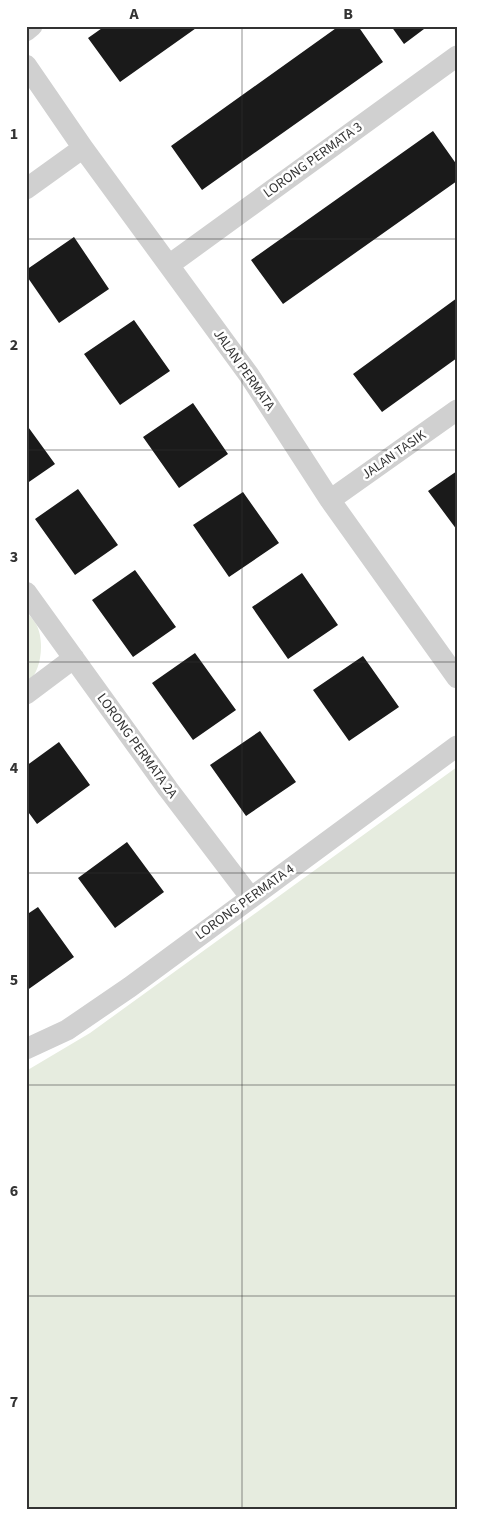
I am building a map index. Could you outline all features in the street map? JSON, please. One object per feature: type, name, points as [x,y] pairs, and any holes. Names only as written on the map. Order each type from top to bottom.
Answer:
[{"type":"street","points":[[26,31],[32,26]]},
{"type":"street","name":"LORONG PERMATA 3","points":[[169,265],[457,56]]},
{"type":"street","name":"JALAN PERMATA","points":[[26,66],[83,148],[249,375],[330,500],[457,678]]},
{"type":"street","points":[[26,189],[83,148]]},
{"type":"street","name":"JALAN TASIK","points":[[330,500],[457,410]]},
{"type":"street","name":"LORONG PERMATA 2A","points":[[26,592],[168,790],[251,898]]},
{"type":"street","points":[[26,694],[74,658]]},
{"type":"street","name":"LORONG PERMATA 4","points":[[26,1048],[67,1030],[130,987],[457,746]]},
{"type":"shaded area","points":[[26,611],[35,622],[39,631],[41,647],[36,672],[26,684]]},
{"type":"shaded area","points":[[457,767],[457,1509],[26,1509],[26,1071],[90,1033]]},
{"type":"building","points":[[105,26],[199,26],[120,82],[88,38]]},
{"type":"building","points":[[339,26],[358,26],[383,62],[202,190],[171,146]]},
{"type":"building","points":[[391,26],[428,26],[404,44]]},
{"type":"building","points":[[433,131],[457,165],[457,181],[283,304],[251,260]]},
{"type":"building","points":[[74,237],[109,289],[59,323],[26,275],[26,270]]},
{"type":"building","points":[[457,298],[457,358],[382,412],[353,374]]},
{"type":"building","points":[[134,320],[170,371],[120,405],[84,354]]},
{"type":"building","points":[[193,403],[228,454],[179,488],[143,437]]},
{"type":"building","points":[[26,424],[55,464],[26,484]]},
{"type":"building","points":[[457,471],[457,530],[428,491]]},
{"type":"building","points":[[78,489],[118,545],[75,575],[35,519]]},
{"type":"building","points":[[243,492],[279,543],[229,577],[193,525]]},
{"type":"building","points":[[135,570],[176,627],[133,657],[92,600]]},
{"type":"building","points":[[302,573],[338,625],[288,659],[252,607]]},
{"type":"building","points":[[195,653],[236,710],[193,740],[152,683]]},
{"type":"building","points":[[363,656],[399,707],[349,741],[313,690]]},
{"type":"building","points":[[260,731],[296,782],[246,816],[210,765]]},
{"type":"building","points":[[59,742],[90,785],[37,824],[26,809],[26,766]]},
{"type":"building","points":[[127,842],[164,892],[115,928],[78,878]]},
{"type":"building","points":[[38,907],[74,957],[26,991],[26,915]]}]
